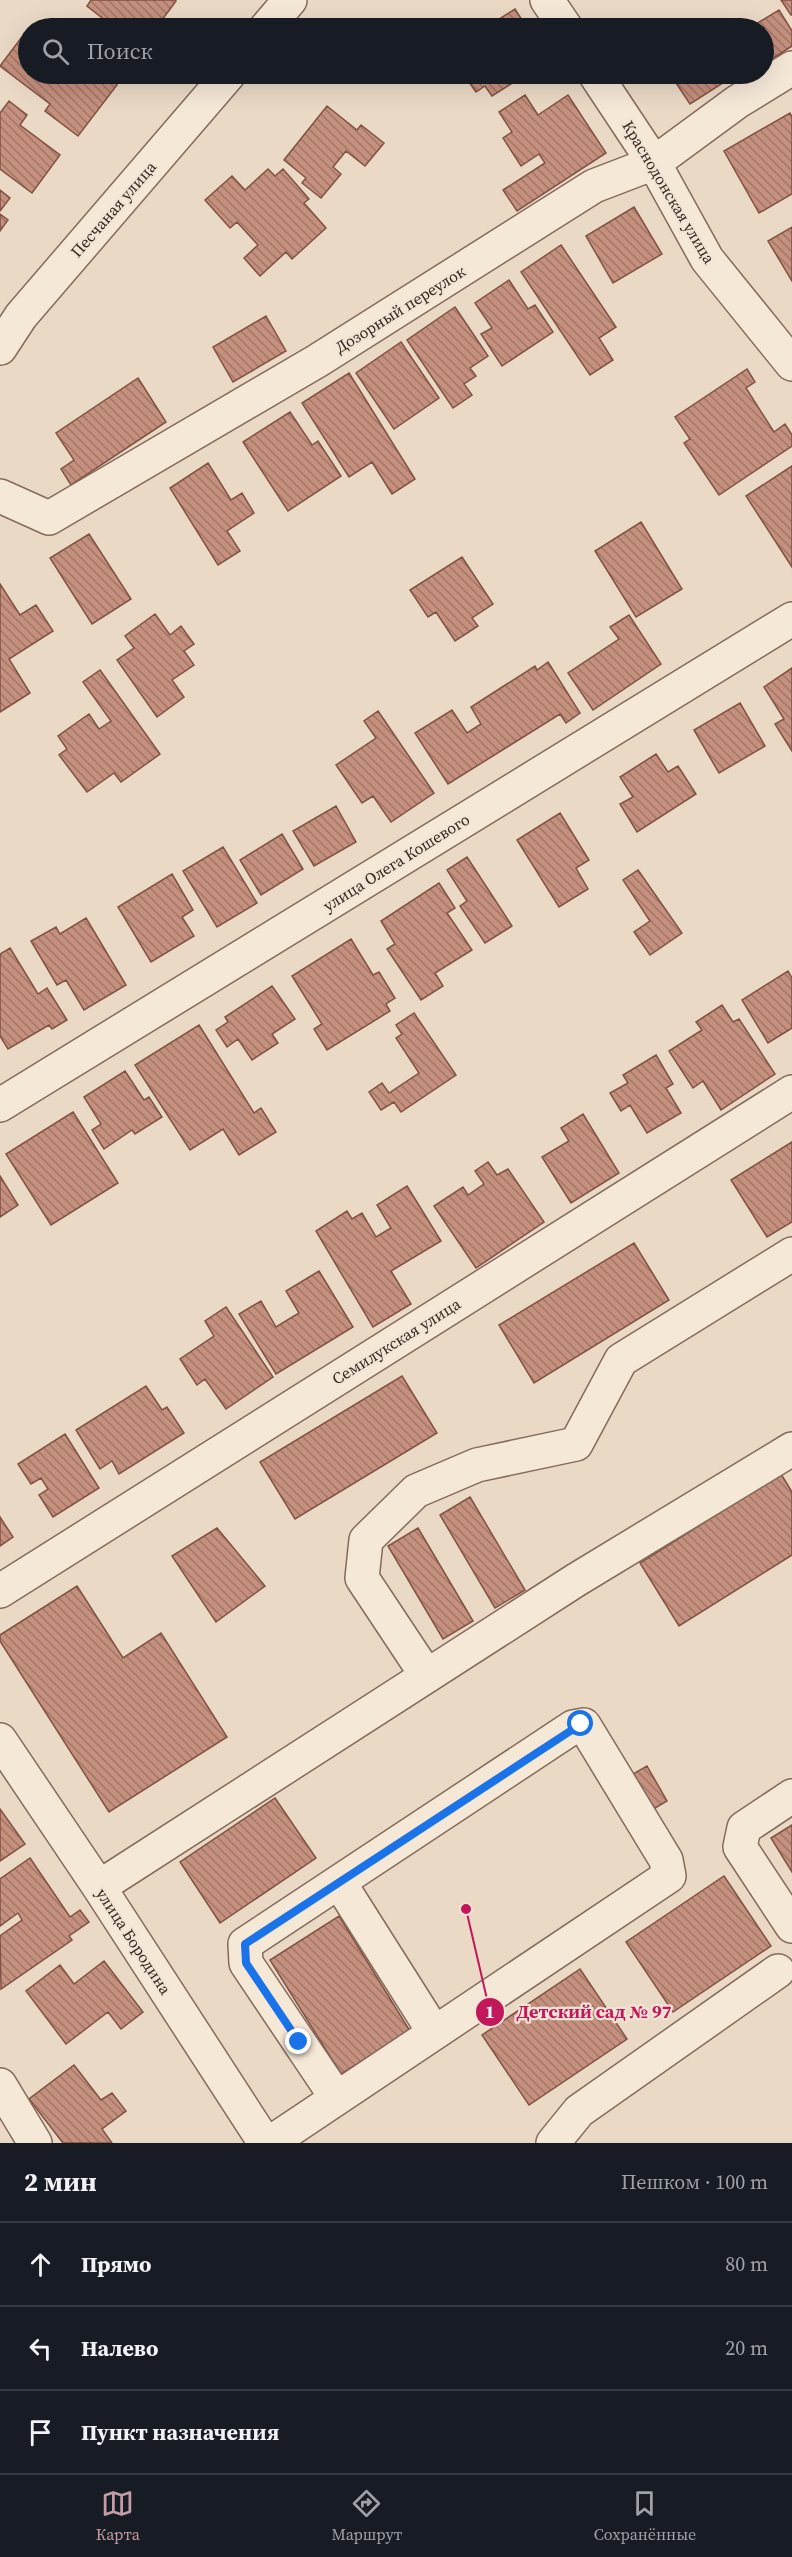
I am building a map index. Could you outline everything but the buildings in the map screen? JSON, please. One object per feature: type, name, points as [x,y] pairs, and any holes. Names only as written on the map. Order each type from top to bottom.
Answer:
[{"type":"street","points":[[275,18],[290,0]]},
{"type":"street","points":[[547,0],[559,18]]},
{"type":"street","name":"Дозорный переулок","points":[[774,79],[792,68]]},
{"type":"street","name":"Песчаная улица","points":[[0,348],[21,316],[220,84]]},
{"type":"street","name":"Краснодонская улица","points":[[602,84],[654,163],[707,259],[792,364]]},
{"type":"street","name":"Дозорный переулок","points":[[0,496],[49,518],[317,361],[594,186],[654,163],[736,102],[766,84]]},
{"type":"street","name":"улица Олега Кошевого","points":[[0,1105],[792,619]]},
{"type":"street","name":"Семилукская улица","points":[[0,1591],[792,1092]]},
{"type":"street","points":[[427,1676],[362,1578],[366,1540],[416,1491],[477,1465],[576,1444],[621,1360],[792,1254]]},
{"type":"street","points":[[99,1887],[576,1580],[792,1449]]},
{"type":"street","points":[[256,2140],[336,2097],[669,1876],[666,1860],[586,1728],[581,1724],[573,1727],[245,1944],[246,1963],[336,2097]]},
{"type":"street","name":"улица Бородина","points":[[0,1740],[99,1887],[256,2140]]},
{"type":"street","points":[[792,1796],[744,1828],[740,1847],[792,1926]]},
{"type":"street","points":[[339,1882],[434,2032]]},
{"type":"street","points":[[553,2143],[579,2111],[778,1971]]},
{"type":"street","points":[[0,2085],[35,2143]]},
{"type":"place","name":"Детский сад № 97","points":[[466,1909]]},
{"type":"route","points":[[299,2042],[246,1963],[245,1944],[573,1727],[581,1724]]}]
